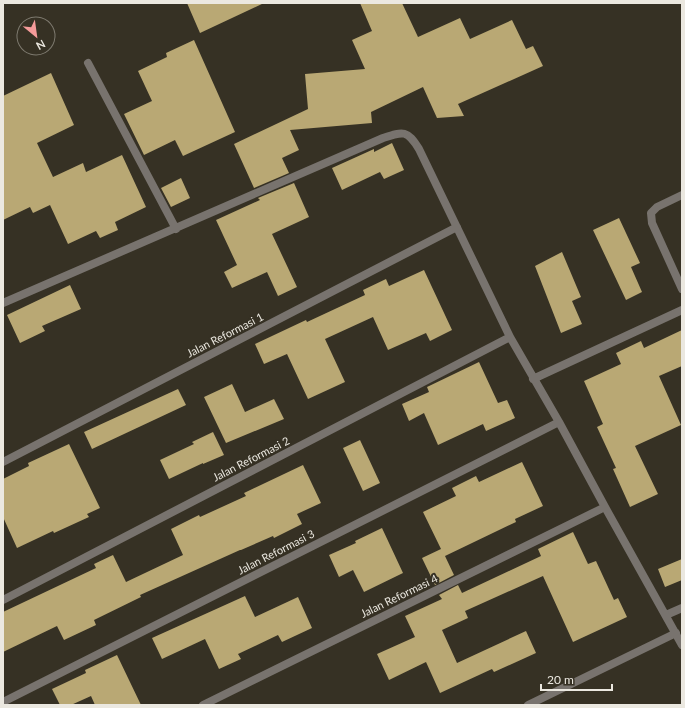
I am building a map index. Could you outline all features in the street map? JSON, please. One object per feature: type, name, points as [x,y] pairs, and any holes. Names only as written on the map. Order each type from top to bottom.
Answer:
[{"type":"street","points":[[88,63],[176,228]]},
{"type":"street","points":[[3,302],[383,138],[396,133],[407,133],[412,137],[419,149],[510,337],[559,422],[604,507],[682,645]]},
{"type":"street","points":[[682,196],[657,207],[651,213],[652,223],[682,289]]},
{"type":"street","name":"Jalan Reformasi 1","points":[[3,462],[456,227]]},
{"type":"street","points":[[533,379],[682,310]]},
{"type":"street","name":"Jalan Reformasi 2","points":[[3,600],[510,337]]},
{"type":"street","name":"Jalan Reformasi 3","points":[[3,702],[559,422]]},
{"type":"street","name":"Jalan Reformasi 4","points":[[203,705],[604,507]]},
{"type":"street","points":[[666,615],[682,608]]},
{"type":"street","points":[[528,705],[676,633]]},
{"type":"building","points":[[187,3],[264,3],[200,33]]},
{"type":"building","points":[[360,3],[402,3],[418,37],[460,18],[470,39],[512,20],[526,49],[533,46],[543,66],[458,104],[464,116],[437,118],[423,87],[371,112],[372,123],[290,130],[299,150],[282,158],[289,173],[254,188],[234,144],[308,109],[305,74],[365,69],[352,40],[372,31]]},
{"type":"building","points":[[194,40],[235,132],[183,156],[175,140],[144,155],[124,114],[152,101],[138,71],[167,57],[166,53]]},
{"type":"building","points":[[51,73],[74,125],[37,143],[53,177],[83,163],[86,172],[122,155],[146,207],[115,222],[118,230],[100,238],[96,231],[68,244],[50,205],[33,213],[30,207],[3,220],[3,96]]},
{"type":"building","points":[[392,143],[404,170],[384,179],[380,172],[342,190],[332,168],[374,149],[374,152]]},
{"type":"building","points":[[181,178],[190,198],[171,207],[161,188]]},
{"type":"building","points":[[294,183],[309,217],[272,234],[297,287],[278,296],[267,272],[232,288],[224,272],[237,265],[216,220],[260,200],[258,198]]},
{"type":"building","points":[[619,218],[640,263],[631,267],[642,292],[626,300],[593,230]]},
{"type":"building","points":[[562,252],[581,297],[572,301],[582,324],[561,333],[535,266]]},
{"type":"building","points":[[424,270],[452,330],[430,341],[426,333],[388,350],[373,317],[325,339],[345,382],[308,399],[287,354],[264,364],[255,344],[365,295],[363,290],[386,279],[389,286]]},
{"type":"building","points":[[70,285],[81,309],[42,326],[45,331],[20,343],[7,315]]},
{"type":"building","points":[[682,330],[682,366],[659,376],[681,425],[635,446],[658,494],[630,507],[613,469],[616,468],[597,427],[603,424],[584,381],[621,364],[616,353],[641,341],[644,348]]},
{"type":"building","points":[[479,362],[498,403],[507,400],[515,418],[486,431],[483,424],[438,445],[424,413],[409,421],[402,404],[429,392],[427,387]]},
{"type":"building","points":[[232,384],[245,412],[274,399],[284,419],[226,443],[204,397]]},
{"type":"building","points":[[178,389],[186,405],[92,449],[84,432]]},
{"type":"building","points":[[213,432],[224,455],[169,479],[160,460],[194,444],[192,442]]},
{"type":"building","points":[[360,440],[380,483],[363,491],[343,448]]},
{"type":"building","points":[[69,444],[100,508],[87,514],[89,517],[54,533],[53,531],[17,548],[3,517],[3,479],[29,466],[28,463]]},
{"type":"building","points":[[522,462],[543,506],[515,519],[516,522],[445,556],[454,575],[435,585],[422,558],[441,549],[423,512],[456,496],[452,488],[476,476],[479,482]]},
{"type":"building","points":[[303,465],[321,503],[297,514],[302,524],[274,538],[273,536],[240,550],[140,595],[141,597],[94,620],[96,625],[64,640],[57,626],[3,652],[3,612],[96,568],[94,564],[113,555],[126,582],[183,555],[171,529],[199,515],[200,517],[246,496],[244,493]]},
{"type":"building","points":[[382,528],[403,573],[364,592],[353,570],[339,577],[329,555],[356,543],[355,541]]},
{"type":"building","points":[[573,532],[588,564],[596,561],[614,600],[618,598],[627,617],[573,642],[543,576],[465,611],[468,618],[442,630],[457,663],[526,631],[536,653],[494,672],[492,669],[440,693],[426,662],[389,680],[377,654],[415,637],[405,616],[442,599],[439,595],[458,585],[462,593],[541,556],[538,549]]},
{"type":"building","points":[[682,559],[682,580],[665,587],[658,569]]},
{"type":"building","points":[[245,596],[255,617],[298,597],[312,628],[282,642],[278,635],[238,654],[241,659],[219,669],[205,639],[162,659],[152,638]]},
{"type":"building","points":[[117,655],[141,705],[95,705],[91,696],[71,705],[60,705],[52,689],[86,673],[85,670]]}]
